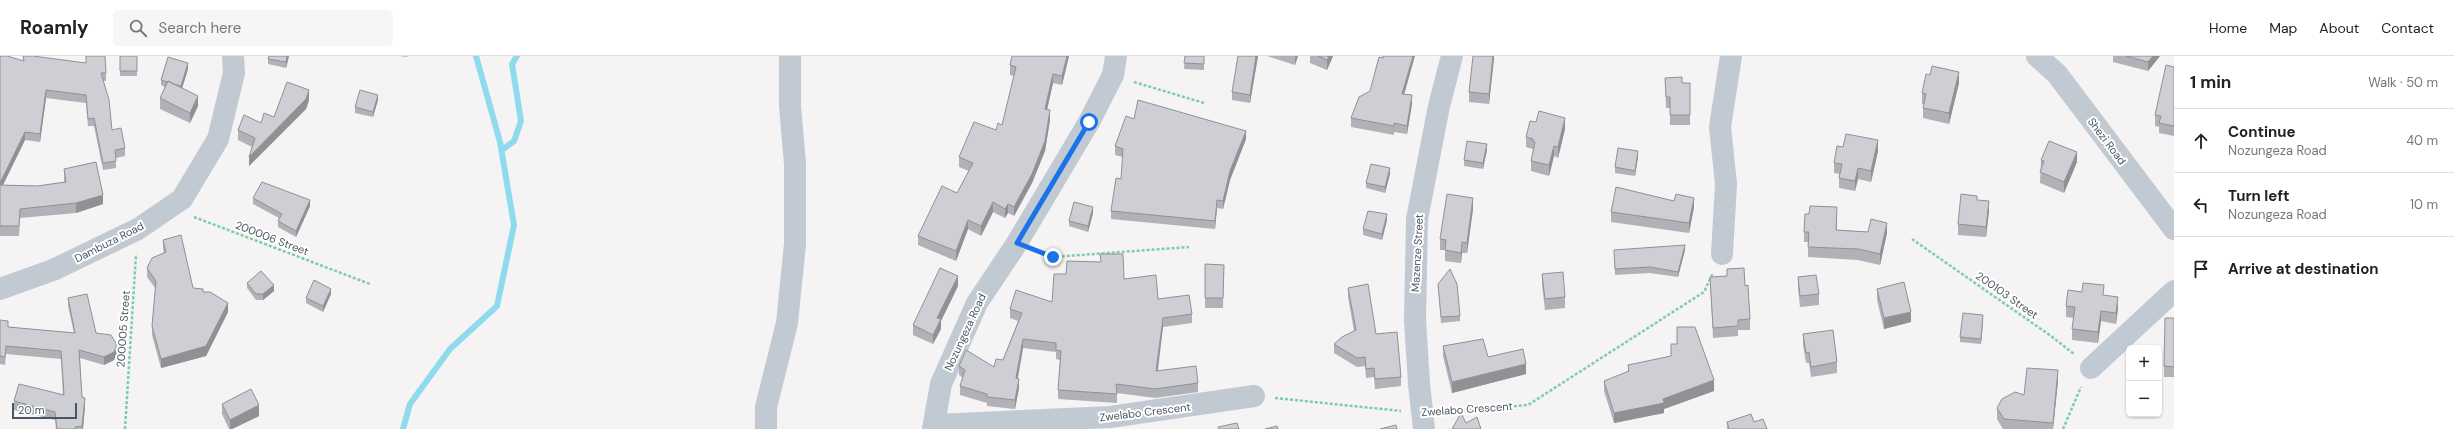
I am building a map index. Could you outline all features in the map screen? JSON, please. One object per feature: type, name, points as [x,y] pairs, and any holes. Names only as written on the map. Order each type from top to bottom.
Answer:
[{"type":"street","name":"Dambuza Road","points":[[0,289],[53,270],[138,229],[169,207],[182,200],[218,138],[234,73],[233,56]]},
{"type":"street","points":[[766,429],[766,407],[787,322],[795,244],[794,164],[790,106],[790,56]]},
{"type":"street","name":"Mazenze Street","points":[[1424,421],[1419,384],[1415,320],[1417,219],[1439,106],[1452,56]]},
{"type":"street","points":[[1722,254],[1726,184],[1720,127],[1731,56]]},
{"type":"street","name":"Shezi Road","points":[[2037,56],[2061,65],[2174,229]]},
{"type":"street","name":"Nozungeza Road","points":[[933,427],[941,384],[977,302],[1017,243],[1089,122],[1114,66]]},
{"type":"street","points":[[2091,368],[2174,291]]},
{"type":"street","name":"Zwelabo Crescent","points":[[933,427],[1110,417],[1254,396]]},
{"type":"path","points":[[1114,66],[1204,103]]},
{"type":"path","name":"200006 Street","points":[[169,207],[370,284]]},
{"type":"path","name":"200005 Street","points":[[125,429],[138,229]]},
{"type":"path","name":"200103 Street","points":[[1912,239],[2051,336],[2091,368]]},
{"type":"path","points":[[1017,243],[1053,257],[1189,247]]},
{"type":"path","name":"Zwelabo Crescent","points":[[1254,396],[1424,421],[1528,405],[1704,292],[1722,254]]},
{"type":"path","points":[[2062,429],[2066,417],[2091,368]]},
{"type":"building","points":[[0,56],[7,56],[24,61],[23,56],[33,56],[86,63],[86,56],[105,56],[106,73],[101,73],[109,100],[112,130],[121,128],[125,148],[115,150],[116,161],[103,163],[94,118],[88,119],[86,95],[46,90],[40,134],[25,132],[0,183]]},
{"type":"building","points":[[120,56],[137,56],[137,71],[120,71]]},
{"type":"building","points":[[269,56],[287,56],[286,62],[268,59]]},
{"type":"building","points":[[1012,56],[1067,56],[1062,76],[1053,74],[1045,109],[1050,110],[1045,141],[1032,174],[1014,207],[1008,204],[1005,209],[993,202],[981,226],[968,220],[956,251],[918,236],[942,186],[957,193],[973,163],[959,157],[974,122],[996,130],[998,123],[1002,125],[1016,67],[1010,65]]},
{"type":"building","points":[[1185,56],[1204,56],[1204,64],[1184,63]]},
{"type":"building","points":[[1238,56],[1256,56],[1250,95],[1232,92]]},
{"type":"building","points":[[1318,56],[1329,56],[1327,60]]},
{"type":"building","points":[[1383,56],[1413,56],[1402,94],[1412,95],[1407,126],[1394,123],[1394,126],[1351,118],[1359,97],[1370,91],[1379,57],[1383,58]]},
{"type":"building","points":[[1473,56],[1493,56],[1489,94],[1469,92]]},
{"type":"building","points":[[2126,56],[2153,56],[2148,62]]},
{"type":"building","points":[[168,57],[188,63],[181,86],[161,80]]},
{"type":"building","points":[[2166,65],[2174,67],[2174,126],[2159,123],[2161,116],[2155,115]]},
{"type":"building","points":[[1932,66],[1959,72],[1949,113],[1923,108],[1926,94],[1922,93],[1926,74],[1930,75]]},
{"type":"building","points":[[1682,77],[1682,83],[1690,83],[1690,115],[1670,115],[1670,97],[1666,97],[1665,78]]},
{"type":"building","points":[[168,81],[198,96],[190,113],[160,98]]},
{"type":"building","points":[[287,82],[309,90],[306,99],[249,157],[255,138],[238,130],[244,115],[261,123],[264,113],[274,117]]},
{"type":"building","points":[[360,90],[378,95],[373,112],[355,107]]},
{"type":"building","points":[[1138,100],[1246,131],[1230,171],[1223,201],[1217,200],[1215,221],[1111,211],[1116,178],[1121,179],[1123,149],[1115,146],[1126,116],[1134,119]]},
{"type":"building","points":[[1539,111],[1565,118],[1558,147],[1554,146],[1549,165],[1531,161],[1535,142],[1533,139],[1526,137],[1530,121],[1536,122]]},
{"type":"building","points":[[1846,134],[1878,140],[1871,171],[1858,168],[1855,181],[1839,178],[1842,164],[1834,163],[1837,146],[1843,147]]},
{"type":"building","points":[[1467,141],[1487,144],[1483,163],[1464,160]]},
{"type":"building","points":[[2049,141],[2077,152],[2064,182],[2040,172],[2044,161],[2041,160]]},
{"type":"building","points":[[1618,148],[1638,151],[1635,171],[1615,167]]},
{"type":"building","points":[[96,162],[103,195],[76,203],[20,209],[19,226],[0,226],[0,185],[37,186],[66,182],[64,169]]},
{"type":"building","points":[[1371,164],[1390,168],[1385,187],[1366,183]]},
{"type":"building","points":[[262,182],[310,200],[296,231],[278,221],[282,214],[253,198]]},
{"type":"building","points":[[1616,187],[1674,201],[1676,194],[1694,198],[1689,223],[1611,212]]},
{"type":"building","points":[[1447,194],[1473,198],[1467,243],[1462,242],[1461,253],[1445,250],[1446,240],[1440,239]]},
{"type":"building","points":[[1961,194],[1977,196],[1977,200],[1989,201],[1986,227],[1958,224]]},
{"type":"building","points":[[1074,202],[1093,207],[1088,226],[1069,221]]},
{"type":"building","points":[[1810,206],[1837,207],[1836,230],[1868,232],[1871,219],[1887,223],[1880,254],[1858,249],[1808,247],[1809,232],[1804,232],[1805,214],[1809,214]]},
{"type":"building","points":[[1368,211],[1387,214],[1382,234],[1363,229]]},
{"type":"building","points":[[181,235],[193,288],[203,289],[203,292],[210,292],[228,303],[206,346],[161,359],[152,326],[156,281],[147,268],[152,258],[166,252],[163,240]]},
{"type":"building","points":[[1685,245],[1678,272],[1650,267],[1615,269],[1614,250]]},
{"type":"building","points":[[1100,254],[1123,254],[1124,279],[1156,275],[1158,299],[1189,295],[1192,314],[1163,318],[1156,371],[1196,366],[1198,383],[1155,389],[1116,384],[1117,394],[1058,390],[1061,351],[1056,350],[1056,343],[1023,339],[1016,378],[1019,379],[1015,400],[987,397],[987,394],[960,386],[965,370],[959,366],[966,350],[994,367],[996,359],[1003,360],[1022,313],[1010,309],[1016,290],[1052,302],[1054,274],[1066,274],[1067,261],[1101,262]]},
{"type":"building","points":[[1205,264],[1224,265],[1223,298],[1205,298]]},
{"type":"building","points":[[940,268],[958,276],[937,318],[941,319],[933,335],[913,325]]},
{"type":"building","points":[[1744,268],[1745,286],[1748,285],[1750,319],[1738,320],[1738,326],[1713,328],[1710,277],[1727,276],[1727,269]]},
{"type":"building","points":[[1450,269],[1457,284],[1460,316],[1441,317],[1438,284]]},
{"type":"building","points":[[261,271],[274,285],[263,294],[256,294],[247,283]]},
{"type":"building","points":[[1563,272],[1565,297],[1545,299],[1542,274]]},
{"type":"building","points":[[1816,275],[1819,294],[1800,296],[1798,277]]},
{"type":"building","points":[[314,280],[331,289],[323,306],[306,298]]},
{"type":"building","points":[[1904,282],[1911,312],[1884,318],[1877,289]]},
{"type":"building","points":[[2083,283],[2104,285],[2103,295],[2118,297],[2116,313],[2101,311],[2098,332],[2072,329],[2075,307],[2066,306],[2068,290],[2082,292]]},
{"type":"building","points":[[1368,284],[1376,334],[1397,332],[1401,377],[1375,379],[1374,368],[1366,369],[1365,357],[1357,358],[1334,344],[1342,337],[1356,330],[1348,288]]},
{"type":"building","points":[[87,294],[96,333],[111,335],[117,345],[114,352],[104,357],[79,350],[82,397],[85,398],[82,426],[75,427],[75,429],[57,429],[55,412],[14,401],[19,384],[64,395],[61,351],[6,346],[5,357],[0,356],[0,320],[8,321],[8,327],[75,333],[68,298]]},
{"type":"building","points":[[1963,313],[1983,315],[1981,339],[1960,337]]},
{"type":"building","points":[[2165,318],[2174,318],[2174,367],[2164,366]]},
{"type":"building","points":[[1677,327],[1695,327],[1714,380],[1663,399],[1664,403],[1614,413],[1604,381],[1629,371],[1628,365],[1671,356],[1671,344],[1677,344]]},
{"type":"building","points":[[1833,330],[1837,362],[1811,367],[1809,352],[1806,353],[1803,334]]},
{"type":"building","points":[[1483,339],[1488,357],[1523,349],[1526,364],[1452,382],[1443,346]]},
{"type":"building","points":[[2027,368],[2058,370],[2053,423],[2004,419],[1997,408],[2002,399],[2015,392],[2024,395]]},
{"type":"building","points":[[251,389],[259,405],[230,420],[222,404]]},
{"type":"building","points":[[1461,413],[1466,423],[1477,417],[1481,429],[1452,429]]},
{"type":"building","points":[[1751,414],[1754,422],[1763,419],[1767,429],[1729,429],[1727,422]]},
{"type":"building","points":[[1237,423],[1239,429],[1219,429],[1218,427]]},
{"type":"building","points":[[1396,425],[1397,429],[1380,429]]},
{"type":"building","points":[[1277,426],[1278,429],[1265,429]]},
{"type":"waterway","points":[[403,429],[410,404],[450,349],[497,306],[514,225],[500,142],[476,56]]},
{"type":"waterway","points":[[502,150],[514,141],[521,121],[512,64],[517,56]]},
{"type":"route","points":[[1053,257],[1017,243],[1051,183],[1089,122]]}]
